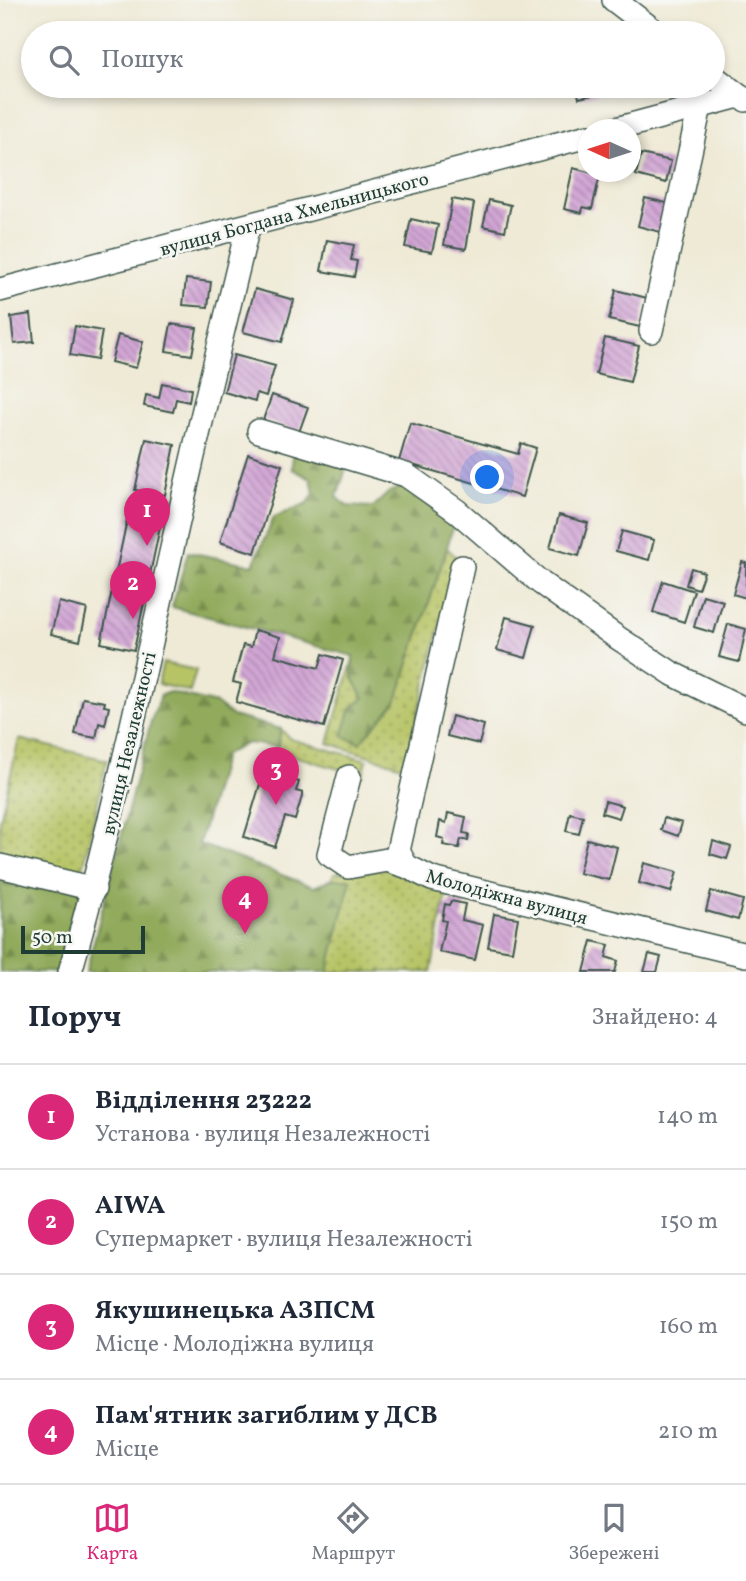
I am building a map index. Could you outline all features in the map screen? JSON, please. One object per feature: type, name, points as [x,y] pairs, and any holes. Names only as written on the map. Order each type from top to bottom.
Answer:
[{"type":"street","points":[[614,0],[641,21]]},
{"type":"street","points":[[725,85],[742,98]]},
{"type":"street","points":[[641,122],[742,98]]},
{"type":"street","points":[[651,331],[700,106]]},
{"type":"street","name":"вулиця Богдана Хмельницького","points":[[0,290],[578,139]]},
{"type":"street","name":"вулиця Незалежності","points":[[70,972],[94,889],[248,226]]},
{"type":"street","points":[[259,431],[406,475],[457,511],[541,583],[615,636],[673,674],[746,710]]},
{"type":"street","name":"Молодіжна вулиця","points":[[462,567],[398,851],[406,866],[432,879],[746,955]]},
{"type":"street","points":[[349,777],[329,854],[348,867],[387,860],[406,866]]},
{"type":"street","points":[[0,866],[94,889]]},
{"type":"green space","points":[[293,449],[347,465],[337,497],[347,506],[373,507],[389,492],[405,485],[455,518],[396,702],[360,743],[342,736],[351,708],[364,698],[352,676],[353,656],[172,607],[188,552],[253,565],[274,517],[308,503],[314,493],[311,479],[292,469]]},
{"type":"green space","points":[[447,548],[457,558],[405,767],[328,743],[354,656],[352,676],[365,698],[396,702]]},
{"type":"green space","points":[[163,663],[196,670],[190,692],[158,684]]},
{"type":"green space","points":[[169,692],[216,704],[232,716],[281,729],[278,747],[247,743],[224,755],[199,844],[314,887],[332,879],[351,879],[328,972],[86,972],[151,721],[161,695]]},
{"type":"green space","points":[[281,729],[290,739],[367,760],[363,776],[277,751]]},
{"type":"green space","points":[[19,739],[107,760],[82,873],[73,876],[0,856],[0,820]]},
{"type":"green space","points":[[383,868],[447,890],[431,972],[328,972],[350,880],[332,879],[334,873]]},
{"type":"green space","points":[[0,871],[80,890],[82,899],[61,972],[0,972]]},
{"type":"building","points":[[641,154],[671,161],[666,183],[641,176]]},
{"type":"building","points":[[573,168],[578,169],[578,182],[598,182],[592,209],[583,207],[582,213],[564,209]]},
{"type":"building","points":[[645,198],[671,204],[664,233],[638,226]]},
{"type":"building","points":[[452,199],[474,203],[466,249],[444,245]]},
{"type":"building","points":[[489,200],[511,205],[505,231],[483,226]]},
{"type":"building","points":[[411,219],[438,225],[432,252],[405,247]]},
{"type":"building","points":[[327,240],[354,245],[351,260],[357,261],[354,277],[321,271]]},
{"type":"building","points":[[186,279],[211,282],[208,307],[183,305]]},
{"type":"building","points":[[255,289],[294,300],[282,342],[243,332]]},
{"type":"building","points":[[616,290],[647,298],[640,327],[609,320]]},
{"type":"building","points":[[31,314],[34,342],[14,344],[11,317]]},
{"type":"building","points":[[171,324],[197,328],[192,355],[166,351]]},
{"type":"building","points":[[75,326],[102,331],[97,360],[70,355]]},
{"type":"building","points":[[118,335],[143,342],[136,368],[111,362]]},
{"type":"building","points":[[605,338],[639,346],[630,382],[596,374]]},
{"type":"building","points":[[234,355],[275,366],[266,396],[257,393],[255,401],[224,392]]},
{"type":"building","points":[[162,383],[191,389],[189,402],[176,399],[173,412],[144,406],[146,395],[159,398]]},
{"type":"building","points":[[272,395],[308,407],[299,432],[263,420]]},
{"type":"building","points":[[410,423],[518,454],[521,443],[536,448],[522,497],[399,461]]},
{"type":"building","points":[[146,439],[175,445],[165,495],[135,490]]},
{"type":"building","points":[[248,454],[282,465],[255,553],[220,542]]},
{"type":"building","points":[[128,515],[161,522],[134,650],[101,643]]},
{"type":"building","points":[[559,515],[588,523],[579,556],[550,548]]},
{"type":"building","points":[[622,531],[654,540],[649,560],[616,551]]},
{"type":"building","points":[[742,562],[746,563],[746,598],[733,594]]},
{"type":"building","points":[[691,568],[704,572],[698,589],[686,585]]},
{"type":"building","points":[[663,581],[694,591],[684,622],[653,612]]},
{"type":"building","points":[[703,595],[723,601],[714,633],[694,627]]},
{"type":"building","points":[[59,602],[87,609],[80,641],[51,634]]},
{"type":"building","points":[[506,617],[535,625],[526,658],[497,650]]},
{"type":"building","points":[[728,624],[746,629],[739,662],[719,657]]},
{"type":"building","points":[[255,630],[280,637],[275,656],[319,668],[323,654],[343,660],[324,727],[236,702],[241,684],[233,682],[243,645],[251,647]]},
{"type":"building","points":[[83,698],[105,702],[104,706],[109,707],[105,725],[99,723],[96,738],[75,734]]},
{"type":"building","points":[[452,716],[484,725],[479,744],[447,736]]},
{"type":"building","points":[[264,771],[299,782],[296,791],[303,793],[295,820],[285,817],[275,847],[244,837]]},
{"type":"building","points":[[605,801],[623,806],[619,818],[602,813]]},
{"type":"building","points":[[448,813],[466,817],[463,833],[469,834],[468,841],[461,839],[459,848],[443,845],[444,839],[437,837],[440,821],[446,823]]},
{"type":"building","points":[[570,813],[583,816],[579,834],[566,831]]},
{"type":"building","points":[[664,818],[682,823],[678,836],[661,830]]},
{"type":"building","points":[[587,839],[617,847],[609,880],[579,873]]},
{"type":"building","points":[[713,841],[731,847],[727,859],[710,854]]},
{"type":"building","points":[[644,863],[677,872],[671,892],[639,883]]},
{"type":"building","points":[[711,891],[743,900],[738,920],[706,911]]},
{"type":"building","points":[[451,901],[465,904],[462,920],[483,925],[475,960],[439,952],[446,921],[442,920],[445,904],[449,905]]},
{"type":"building","points":[[494,914],[518,918],[512,951],[488,947]]},
{"type":"building","points":[[592,941],[609,945],[606,957],[618,961],[615,972],[584,972]]},
{"type":"building","points":[[649,954],[661,957],[657,972],[644,972]]},
{"type":"place","name":"Відділення 23222","points":[[147,546]]},
{"type":"place","name":"AIWA","points":[[133,619]]},
{"type":"place","name":"Якушинецька АЗПСМ","points":[[276,805]]},
{"type":"place","name":"Пам'ятник загиблим у ДСВ","points":[[245,934]]}]
